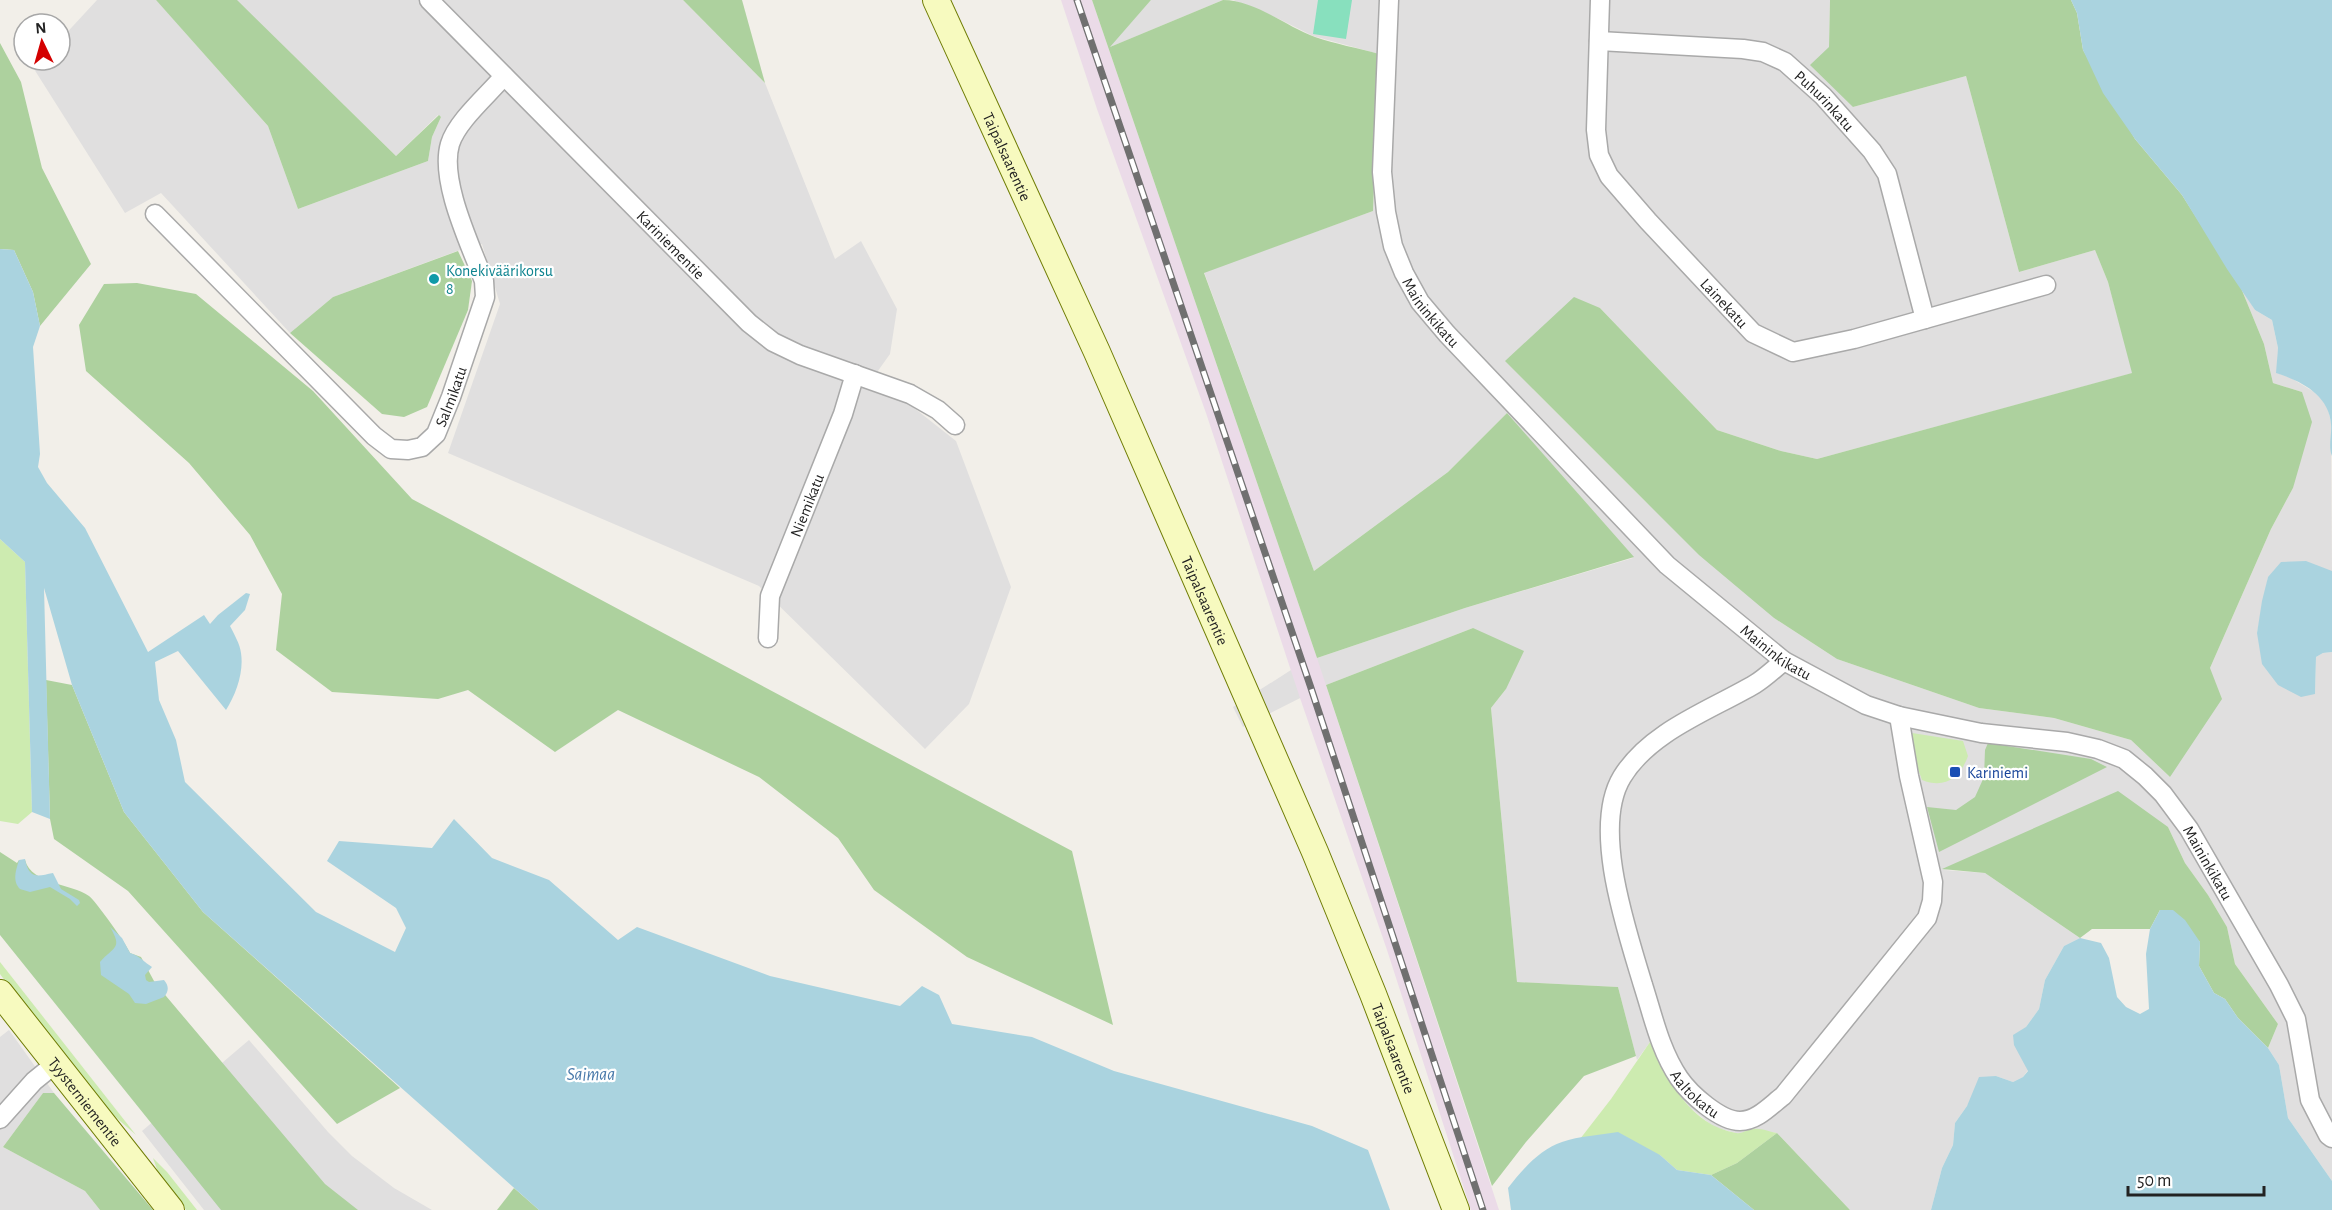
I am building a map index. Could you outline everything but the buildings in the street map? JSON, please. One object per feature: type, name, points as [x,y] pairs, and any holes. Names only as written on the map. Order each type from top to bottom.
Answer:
[{"type":"main road","name":"Taipalsaarentie","points":[[936,0],[1097,352],[1315,852],[1456,1210]]},
{"type":"main road","name":"Tyysterniementie","points":[[0,993],[171,1210]]},
{"type":"street","name":"Kariniementie","points":[[429,0],[749,324],[773,342],[800,355],[910,394],[938,410],[955,425]]},
{"type":"street","name":"Maininkikatu","points":[[1389,0],[1382,178],[1393,246],[1420,302],[1447,334],[1667,565],[1784,661],[1866,705],[1899,716],[1972,732],[2067,742],[2098,749],[2124,759],[2145,776],[2163,794],[2189,830],[2280,985],[2296,1018],[2310,1100],[2328,1135],[2332,1138]]},
{"type":"street","name":"Lainekatu","points":[[1600,0],[1596,130],[1599,155],[1609,176],[1753,333],[1793,352],[1854,339],[2046,285]]},
{"type":"street","name":"Puhurinkatu","points":[[1599,42],[1743,49],[1763,52],[1785,62],[1856,132],[1887,174],[1925,319]]},
{"type":"street","name":"Salmikatu","points":[[155,214],[374,436],[392,449],[408,450],[422,447],[436,434],[451,398],[485,297],[484,281],[450,187],[448,166],[450,145],[459,128],[504,76]]},
{"type":"street","name":"Niemikatu","points":[[768,638],[770,596],[843,414],[855,374]]},
{"type":"street","name":"Aaltokatu","points":[[1784,661],[1758,682],[1677,727],[1646,749],[1622,777],[1612,803],[1611,837],[1617,897],[1662,1048],[1679,1079],[1714,1113],[1741,1121],[1761,1114],[1782,1095],[1927,918],[1932,901],[1933,882],[1909,776],[1899,716]]},
{"type":"street","points":[[0,1119],[21,1094],[55,1064]]},
{"type":"shaded area","points":[[97,0],[156,0],[268,126],[298,209],[428,161],[432,137],[441,117],[438,115],[396,156],[236,0],[683,0],[765,83],[835,259],[861,241],[897,309],[890,354],[865,389],[909,404],[956,441],[1011,587],[969,704],[925,749],[759,586],[448,453],[500,304],[482,244],[333,297],[290,333],[161,193],[125,213],[36,72],[72,72],[72,27]]},
{"type":"shaded area","points":[[1061,0],[1092,0],[1317,658],[1499,1210],[1471,1210],[1387,950],[1300,698],[1206,413],[1097,109]]},
{"type":"shaded area","points":[[1151,0],[1223,0],[1108,48]]},
{"type":"shaded area","points":[[1233,0],[1830,0],[1829,47],[1853,107],[1966,76],[2019,272],[2095,250],[2108,282],[2133,373],[1817,459],[1781,451],[1717,430],[1600,308],[1533,389],[1645,501],[1774,618],[1837,659],[1979,708],[2054,718],[2131,740],[2170,777],[2210,668],[2271,529],[2293,488],[2302,392],[2273,383],[2264,344],[2241,288],[2255,310],[2272,320],[2278,348],[2277,373],[2291,378],[2314,392],[2327,404],[2331,423],[2332,571],[2268,577],[2257,633],[2315,693],[2316,657],[2332,652],[2332,1181],[2288,1118],[2279,1065],[2268,1048],[2278,1024],[2235,964],[2227,927],[2185,863],[2168,827],[1944,870],[1985,873],[2080,938],[2064,946],[2045,980],[2039,1009],[2026,1027],[2022,1058],[2028,1070],[2023,1077],[2013,1082],[1996,1076],[1973,1096],[1955,1123],[1953,1145],[1942,1168],[1931,1210],[1850,1210],[1777,1133],[1753,1129],[1739,1134],[1714,1127],[1689,1107],[1666,1076],[1650,1042],[1637,1060],[1618,987],[1517,982],[1491,708],[1506,689],[1473,628],[1326,685],[1243,727],[1233,707],[1291,670],[1317,658],[1465,608],[1633,558],[1507,413],[1448,472],[1314,571],[1204,272],[1373,211],[1379,54],[1313,36]]},
{"type":"shaded area","points":[[9,1030],[54,1093],[43,1093],[3,1147],[85,1191],[100,1210],[0,1210],[0,1037]]},
{"type":"shaded area","points":[[249,1040],[328,1132],[352,1156],[394,1188],[432,1210],[204,1210],[142,1131]]},
{"type":"green space","points":[[156,0],[237,0],[396,156],[439,115],[441,117],[432,137],[428,161],[298,209],[268,126]]},
{"type":"green space","points":[[683,0],[742,0],[765,83]]},
{"type":"green space","points":[[1092,0],[1151,0],[1110,47],[1223,0],[1247,4],[1315,37],[1379,54],[1373,211],[1204,273],[1314,571],[1448,472],[1507,413],[1634,557],[1465,608],[1317,658]]},
{"type":"green space","points":[[1318,0],[1352,0],[1346,39],[1313,34]]},
{"type":"green space","points":[[1830,0],[2071,0],[2077,13],[2083,50],[2135,139],[2182,195],[2241,288],[2264,344],[2273,383],[2302,392],[2312,422],[2293,488],[2271,529],[2210,668],[2222,699],[2170,777],[2131,740],[2054,718],[1979,708],[1837,659],[1774,618],[1699,555],[1505,361],[1574,297],[1600,308],[1717,430],[1781,451],[1817,459],[2132,373],[2108,282],[2095,250],[2019,272],[1966,76],[1853,107],[1810,65],[1829,47]]},
{"type":"green space","points":[[0,43],[12,65],[12,72],[16,72],[21,82],[42,168],[91,264],[40,326],[33,292],[14,250],[0,249]]},
{"type":"green space","points":[[458,251],[472,281],[468,310],[427,407],[404,417],[382,414],[290,333],[333,297]]},
{"type":"green space","points":[[137,283],[196,294],[313,391],[412,499],[1072,851],[1113,1025],[967,957],[874,890],[838,838],[759,777],[618,710],[555,752],[468,690],[438,699],[332,692],[276,650],[282,594],[250,535],[189,463],[86,371],[79,325],[104,284]]},
{"type":"green space","points":[[0,539],[25,562],[32,812],[18,824],[0,821]]},
{"type":"green space","points":[[1473,628],[1524,651],[1506,689],[1491,708],[1517,982],[1618,987],[1636,1056],[1584,1076],[1526,1142],[1492,1186],[1326,685]]},
{"type":"green space","points":[[46,680],[72,685],[124,812],[203,912],[400,1088],[337,1124],[128,891],[54,839],[50,819]]},
{"type":"green space","points":[[1912,733],[1963,741],[1968,756],[1956,776],[1951,780],[1938,783],[1922,780],[1914,758]]},
{"type":"green space","points":[[1988,743],[2091,759],[2107,767],[1939,852],[1927,807],[1956,810],[1975,797],[1984,777],[1985,750]]},
{"type":"green space","points":[[2118,791],[2168,827],[2185,863],[2227,927],[2235,964],[2278,1024],[2268,1048],[2238,1018],[2225,999],[2214,993],[2199,966],[2200,942],[2160,910],[2150,929],[2092,929],[2080,938],[1985,873],[1942,869]]},
{"type":"green space","points":[[0,852],[17,863],[19,860],[25,860],[35,874],[81,892],[92,899],[130,953],[141,957],[154,981],[166,996],[325,1184],[358,1210],[221,1210],[0,935]]},
{"type":"green space","points":[[0,962],[136,1135],[102,1105],[22,1004],[0,974]]},
{"type":"green space","points":[[1650,1042],[1682,1099],[1706,1121],[1736,1133],[1757,1129],[1777,1133],[1737,1163],[1711,1175],[1677,1170],[1660,1155],[1580,1139]]},
{"type":"green space","points":[[43,1093],[54,1093],[153,1210],[100,1210],[85,1191],[3,1147]]},
{"type":"green space","points":[[1777,1133],[1850,1210],[1754,1210],[1711,1175],[1737,1163]]},
{"type":"green space","points":[[153,1158],[197,1210],[186,1210],[159,1175]]},
{"type":"green space","points":[[514,1188],[539,1210],[497,1210]]},
{"type":"water","points":[[2071,0],[2332,0],[2332,456],[2331,424],[2325,405],[2304,385],[2276,373],[2278,348],[2272,320],[2255,310],[2182,195],[2135,139],[2103,93],[2083,50],[2077,13]]},
{"type":"water","name":"Saimaa","points":[[0,249],[14,250],[33,292],[40,326],[33,347],[40,454],[38,467],[47,483],[85,528],[148,652],[204,615],[210,624],[246,593],[250,594],[245,610],[230,626],[237,639],[242,660],[236,690],[226,710],[178,651],[155,662],[159,700],[176,740],[185,782],[316,912],[395,952],[406,928],[396,908],[327,861],[339,841],[432,848],[454,819],[492,858],[549,880],[618,940],[637,927],[770,976],[900,1006],[922,986],[939,995],[952,1024],[1032,1037],[1114,1071],[1312,1126],[1368,1150],[1390,1210],[539,1210],[203,912],[124,812],[72,685],[44,588],[50,819],[32,812],[25,562],[0,539]]},
{"type":"water","points":[[2306,561],[2332,571],[2332,652],[2316,657],[2315,694],[2301,697],[2278,685],[2262,664],[2257,633],[2268,577],[2281,562]]},
{"type":"water","points":[[25,859],[29,870],[35,875],[53,873],[61,889],[79,900],[80,903],[77,906],[50,887],[30,892],[20,889],[15,879],[16,871],[19,860]]},
{"type":"water","points":[[2160,910],[2173,910],[2185,920],[2200,942],[2199,966],[2214,993],[2225,999],[2238,1018],[2268,1048],[2279,1065],[2288,1118],[2332,1181],[2332,1210],[1931,1210],[1942,1168],[1953,1145],[1955,1123],[1967,1106],[1979,1077],[1996,1076],[2013,1082],[2023,1077],[2028,1071],[2014,1045],[2013,1035],[2026,1027],[2039,1009],[2045,980],[2064,946],[2080,938],[2101,943],[2109,958],[2117,997],[2126,1007],[2140,1014],[2149,1009],[2146,954],[2150,929]]},
{"type":"water","points":[[110,927],[122,938],[130,953],[152,967],[145,975],[146,980],[149,982],[164,980],[168,989],[164,997],[146,1004],[135,1003],[129,994],[101,975],[100,962],[116,944]]},
{"type":"water","points":[[1618,1132],[1660,1155],[1677,1170],[1711,1175],[1754,1210],[1511,1210],[1508,1188],[1525,1167],[1539,1155],[1554,1145],[1569,1140]]},
{"type":"railway","points":[[1077,0],[1310,685],[1483,1210]]},
{"type":"place","name":"Konekiväärikorsu 8","points":[[434,279]]},
{"type":"place","name":"Kariniemi","points":[[1955,772]]}]
